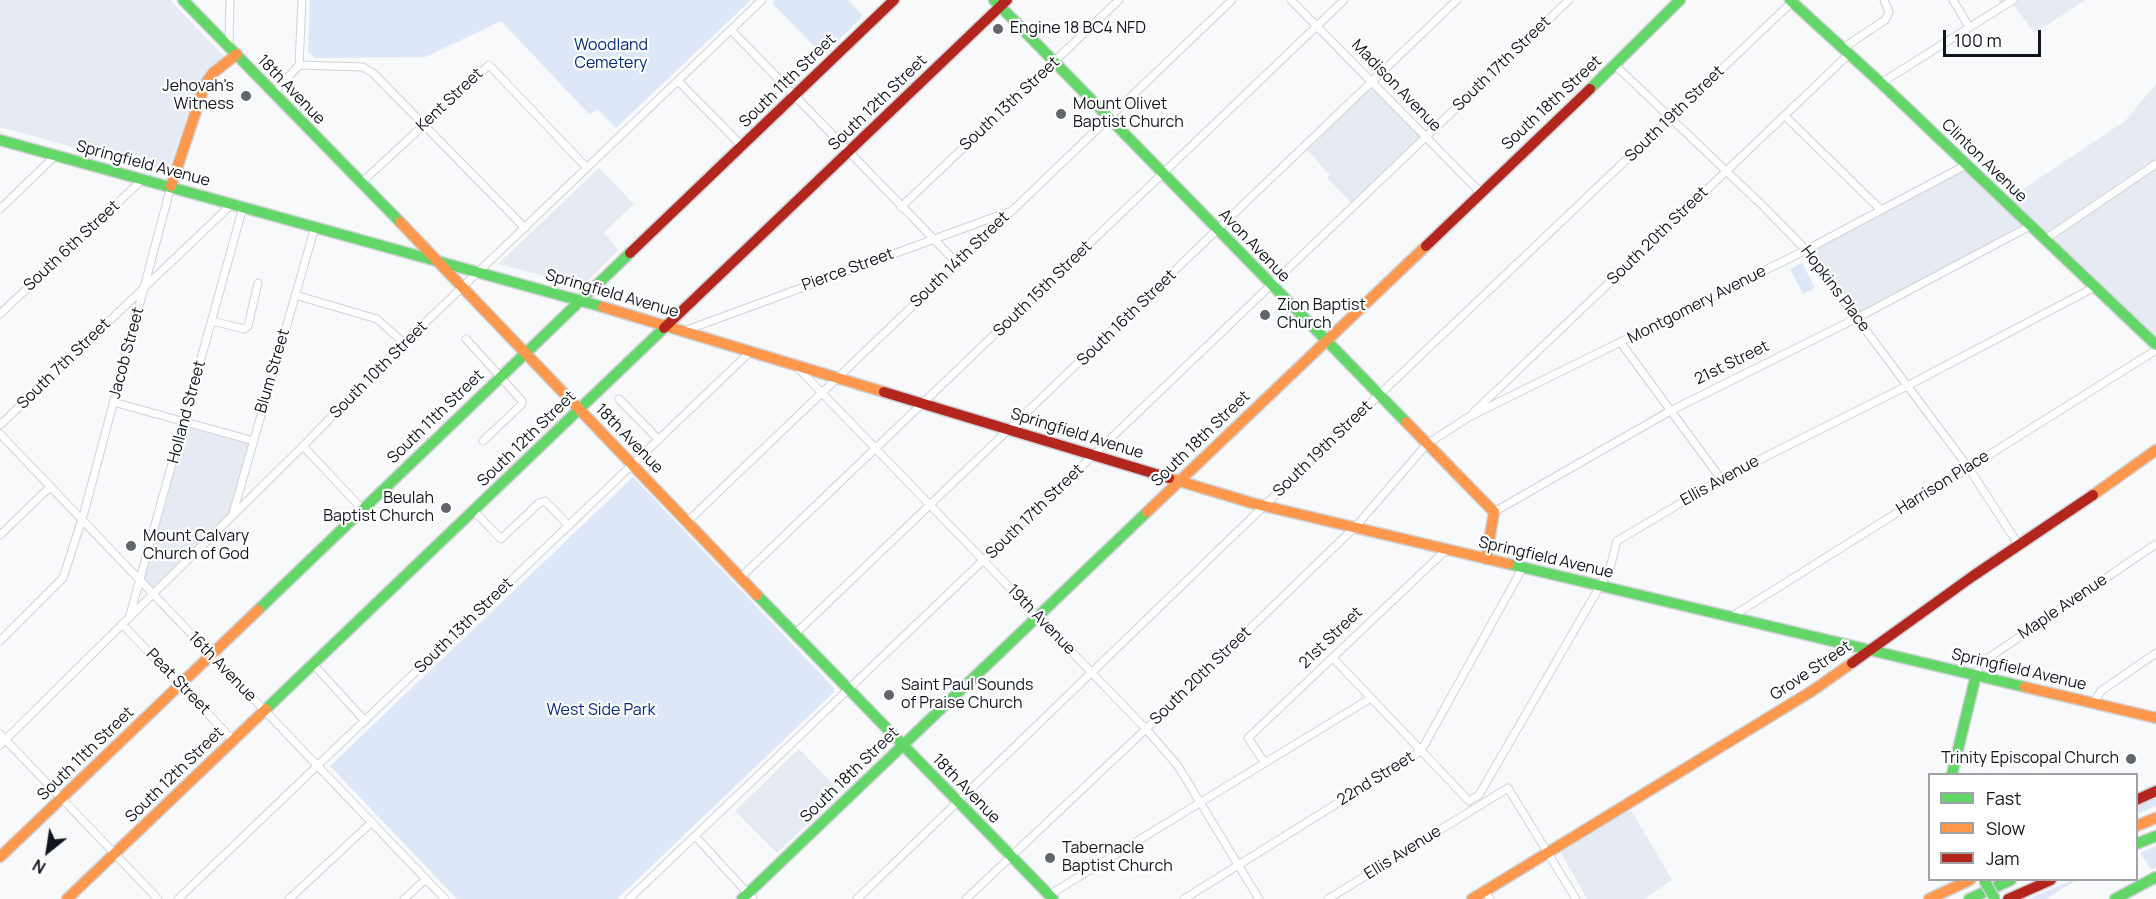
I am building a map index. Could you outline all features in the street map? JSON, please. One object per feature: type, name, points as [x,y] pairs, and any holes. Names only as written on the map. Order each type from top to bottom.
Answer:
[{"type":"main road","name":"18th Avenue","points":[[183,0],[464,287],[687,522],[1051,897]]},
{"type":"main road","name":"South 11th Street","points":[[0,857],[894,0]]},
{"type":"main road","name":"South 18th Street","points":[[747,897],[1680,0]]},
{"type":"main road","name":"Clinton Avenue","points":[[1791,1],[1881,83],[2156,345]]},
{"type":"main road","name":"Avon Avenue","points":[[1001,2],[1054,62],[1494,512]]},
{"type":"main road","name":"South 12th Street","points":[[67,899],[849,153],[1001,2]]},
{"type":"main road","points":[[171,186],[205,84],[213,73],[237,54]]},
{"type":"main road","name":"Springfield Avenue","points":[[0,140],[667,325],[750,352],[1266,506],[2156,718]]},
{"type":"main road","name":"Grove Street","points":[[1472,899],[1488,895],[1548,852],[1812,691],[2018,544],[2102,489],[2156,450]]},
{"type":"main road","points":[[1486,559],[1494,512]]},
{"type":"main road","points":[[1952,773],[1976,675]]},
{"type":"main road","points":[[2138,799],[2156,791]]},
{"type":"main road","points":[[2138,825],[2156,818]]},
{"type":"main road","points":[[2138,843],[2156,836]]},
{"type":"main road","points":[[2115,899],[2156,877]]},
{"type":"main road","points":[[1929,899],[1966,881]]},
{"type":"main road","points":[[1985,881],[1995,899]]},
{"type":"main road","points":[[1969,899],[2007,881]]},
{"type":"main road","points":[[2008,899],[2047,881]]},
{"type":"street","points":[[229,45],[230,0]]},
{"type":"street","points":[[273,93],[299,64],[302,0]]},
{"type":"street","name":"South 10th Street","points":[[2,739],[153,594],[404,344],[762,0]]},
{"type":"street","name":"South 13th Street","points":[[901,207],[1119,0]]},
{"type":"street","name":"South 14th Street","points":[[687,522],[1232,0]]},
{"type":"street","name":"Madison Avenue","points":[[1291,0],[1480,192]]},
{"type":"street","name":"South 15th Street","points":[[741,577],[1344,0]]},
{"type":"street","name":"South 16th Street","points":[[795,634],[1457,0]]},
{"type":"street","name":"South 17th Street","points":[[629,899],[1569,0]]},
{"type":"street","name":"South 20th Street","points":[[1467,418],[1785,116],[1846,51],[1885,20],[1889,12],[1884,0]]},
{"type":"street","points":[[1953,0],[1969,27]]},
{"type":"street","points":[[1881,83],[2013,0]]},
{"type":"street","name":"South 19th Street","points":[[856,899],[1791,1]]},
{"type":"street","points":[[731,30],[957,263]]},
{"type":"street","points":[[299,64],[363,67],[373,73],[525,228]]},
{"type":"street","name":"Hopkins Place","points":[[1615,64],[1806,250],[1968,467],[2018,544]]},
{"type":"street","name":"Kent Street","points":[[361,183],[489,65],[586,168]]},
{"type":"street","points":[[678,81],[742,146]]},
{"type":"street","points":[[1785,116],[1881,210]]},
{"type":"street","points":[[0,209],[55,156]]},
{"type":"street","points":[[2044,240],[2156,164]]},
{"type":"street","name":"Montgomery Avenue","points":[[1427,444],[1467,418],[1806,250],[1966,165]]},
{"type":"street","name":"South 6th Street","points":[[0,314],[143,179]]},
{"type":"street","name":"Jacob Street","points":[[0,640],[63,578],[82,520],[171,186]]},
{"type":"street","name":"South 7th Street","points":[[0,425],[144,286],[238,206]]},
{"type":"street","name":"Holland Street","points":[[129,617],[212,321],[238,206]]},
{"type":"street","name":"Pierce Street","points":[[684,331],[1012,210]]},
{"type":"street","name":"21st Street","points":[[1494,512],[1672,410],[1857,318],[2030,226]]},
{"type":"street","name":"Blum Street","points":[[233,515],[315,227]]},
{"type":"street","points":[[212,321],[244,329],[248,326],[258,283]]},
{"type":"street","name":"Ellis Avenue","points":[[1421,751],[1469,801],[1479,795],[1610,568],[1617,541],[1721,479],[1907,386],[2095,287]]},
{"type":"street","points":[[295,295],[377,319],[404,344]]},
{"type":"street","points":[[466,339],[522,404],[483,441]]},
{"type":"street","points":[[1621,343],[1721,479]]},
{"type":"street","name":"Harrison Place","points":[[1731,617],[2156,350]]},
{"type":"street","name":"South 13th Street","points":[[178,899],[750,352]]},
{"type":"street","name":"19th Avenue","points":[[794,365],[1146,729],[1178,766],[1259,899]]},
{"type":"street","points":[[619,399],[659,440]]},
{"type":"street","points":[[113,402],[254,441]]},
{"type":"street","name":"16th Avenue","points":[[0,434],[445,899]]},
{"type":"street","name":"South 20th Street","points":[[966,899],[1146,729],[1354,527],[1427,444]]},
{"type":"street","points":[[303,446],[362,509]]},
{"type":"street","points":[[0,535],[50,487]]},
{"type":"street","points":[[474,511],[501,539],[539,503],[545,501],[569,526]]},
{"type":"street","name":"Maple Avenue","points":[[1976,675],[1984,661],[2156,544]]},
{"type":"street","name":"21st Street","points":[[1265,763],[1248,738],[1447,549]]},
{"type":"street","name":"22nd Street","points":[[1184,899],[1421,751],[1523,567]]},
{"type":"street","name":"Peat Street","points":[[122,624],[233,740]]},
{"type":"street","points":[[2093,703],[2101,691],[2156,653]]},
{"type":"street","points":[[1333,658],[1421,751]]},
{"type":"street","points":[[313,664],[365,721]]},
{"type":"street","points":[[1051,897],[1200,802],[1371,698]]},
{"type":"street","points":[[2,739],[158,899]]},
{"type":"street","name":"Ellis Avenue","points":[[1328,899],[1508,788],[1548,852]]},
{"type":"street","points":[[289,899],[372,822]]},
{"type":"street","points":[[695,836],[747,897]]},
{"type":"street","points":[[1548,852],[1576,899]]},
{"type":"street","points":[[404,899],[426,879]]},
{"type":"shaded area","points":[[0,0],[170,0],[224,56],[198,85],[167,173],[0,127]]},
{"type":"shaded area","points":[[1998,0],[2009,0],[2001,5]]},
{"type":"shaded area","points":[[2009,0],[2085,0],[2035,33]]},
{"type":"shaded area","points":[[1372,84],[1424,137],[1352,204],[1327,178],[1330,175],[1306,149]]},
{"type":"shaded area","points":[[2156,84],[2156,348],[2002,203],[2125,121]]},
{"type":"shaded area","points":[[599,168],[634,204],[604,232],[618,250],[582,286],[498,264]]},
{"type":"shaded area","points":[[1966,170],[2023,226],[1859,313],[1811,249]]},
{"type":"shaded area","points":[[185,423],[253,442],[231,515],[153,593],[141,581]]},
{"type":"shaded area","points":[[799,749],[841,792],[777,853],[735,811]]},
{"type":"shaded area","points":[[1630,808],[1672,880],[1644,899],[1587,899],[1561,853]]},
{"type":"green space","name":"Woodland Cemetery","points":[[310,0],[751,0],[616,128],[598,110],[589,114],[501,21],[425,57],[315,58],[308,52]]},
{"type":"green space","points":[[775,0],[848,0],[863,16],[823,55],[772,3]]},
{"type":"green space","points":[[1802,263],[1815,288],[1803,294],[1790,269]]},
{"type":"green space","name":"West Side Park","points":[[633,477],[834,688],[834,692],[617,899],[457,899],[330,766]]},
{"type":"green space","points":[[2156,797],[2156,806],[2138,814],[2138,806]]},
{"type":"green space","points":[[2156,846],[2156,868],[2152,870],[2140,853]]},
{"type":"green space","points":[[2071,881],[2074,881],[2046,899],[2028,899]]},
{"type":"traffic: fast","points":[[183,0],[400,222]]},
{"type":"traffic: fast","points":[[994,0],[1406,422]]},
{"type":"traffic: fast","points":[[1590,89],[1680,0]]},
{"type":"traffic: fast","points":[[1790,0],[1882,84],[2156,345]]},
{"type":"traffic: fast","points":[[0,140],[603,307]]},
{"type":"traffic: fast","points":[[258,610],[630,253]]},
{"type":"traffic: fast","points":[[266,709],[664,328]]},
{"type":"traffic: fast","points":[[742,899],[1147,512]]},
{"type":"traffic: fast","points":[[1509,564],[2025,687]]},
{"type":"traffic: fast","points":[[757,595],[1053,899]]},
{"type":"traffic: fast","points":[[1952,773],[1976,675]]},
{"type":"traffic: fast","points":[[2138,843],[2156,836]]},
{"type":"traffic: fast","points":[[2115,899],[2156,877]]},
{"type":"traffic: fast","points":[[1985,881],[1995,899]]},
{"type":"traffic: fast","points":[[1969,899],[2009,881]]},
{"type":"traffic: slow","points":[[171,186],[205,84],[213,73],[237,54]]},
{"type":"traffic: slow","points":[[400,222],[757,595]]},
{"type":"traffic: slow","points":[[1147,512],[1426,246]]},
{"type":"traffic: slow","points":[[603,307],[884,392]]},
{"type":"traffic: slow","points":[[1406,422],[1494,512],[1486,559]]},
{"type":"traffic: slow","points":[[2093,495],[2156,450]]},
{"type":"traffic: slow","points":[[1169,478],[1252,503],[1509,564]]},
{"type":"traffic: slow","points":[[0,857],[258,610]]},
{"type":"traffic: slow","points":[[1472,899],[1812,691],[1852,663]]},
{"type":"traffic: slow","points":[[2025,687],[2156,718]]},
{"type":"traffic: slow","points":[[67,899],[266,709]]},
{"type":"traffic: slow","points":[[2138,825],[2156,818]]},
{"type":"traffic: slow","points":[[1929,899],[1968,881]]},
{"type":"traffic: jam","points":[[630,253],[894,0]]},
{"type":"traffic: jam","points":[[664,328],[1007,0]]},
{"type":"traffic: jam","points":[[1426,246],[1590,89]]},
{"type":"traffic: jam","points":[[884,392],[1169,478]]},
{"type":"traffic: jam","points":[[1852,663],[1973,576],[2093,495]]},
{"type":"traffic: jam","points":[[2138,799],[2156,791]]},
{"type":"traffic: jam","points":[[2008,899],[2049,881]]},
{"type":"place","name":"Engine 18 BC4 NFD","points":[[998,29]]},
{"type":"place","name":"Jehovah's Witness","points":[[246,96]]},
{"type":"place","name":"Mount Olivet Baptist Church","points":[[1061,114]]},
{"type":"place","name":"Zion Baptist Church","points":[[1265,315]]},
{"type":"place","name":"Beulah Baptist Church","points":[[446,508]]},
{"type":"place","name":"Mount Calvary Church of God","points":[[131,546]]},
{"type":"place","name":"Saint Paul Sounds of Praise Church","points":[[889,695]]},
{"type":"place","name":"Trinity Episcopal Church","points":[[2131,759]]},
{"type":"place","name":"Tabernacle Baptist Church","points":[[1050,858]]}]
